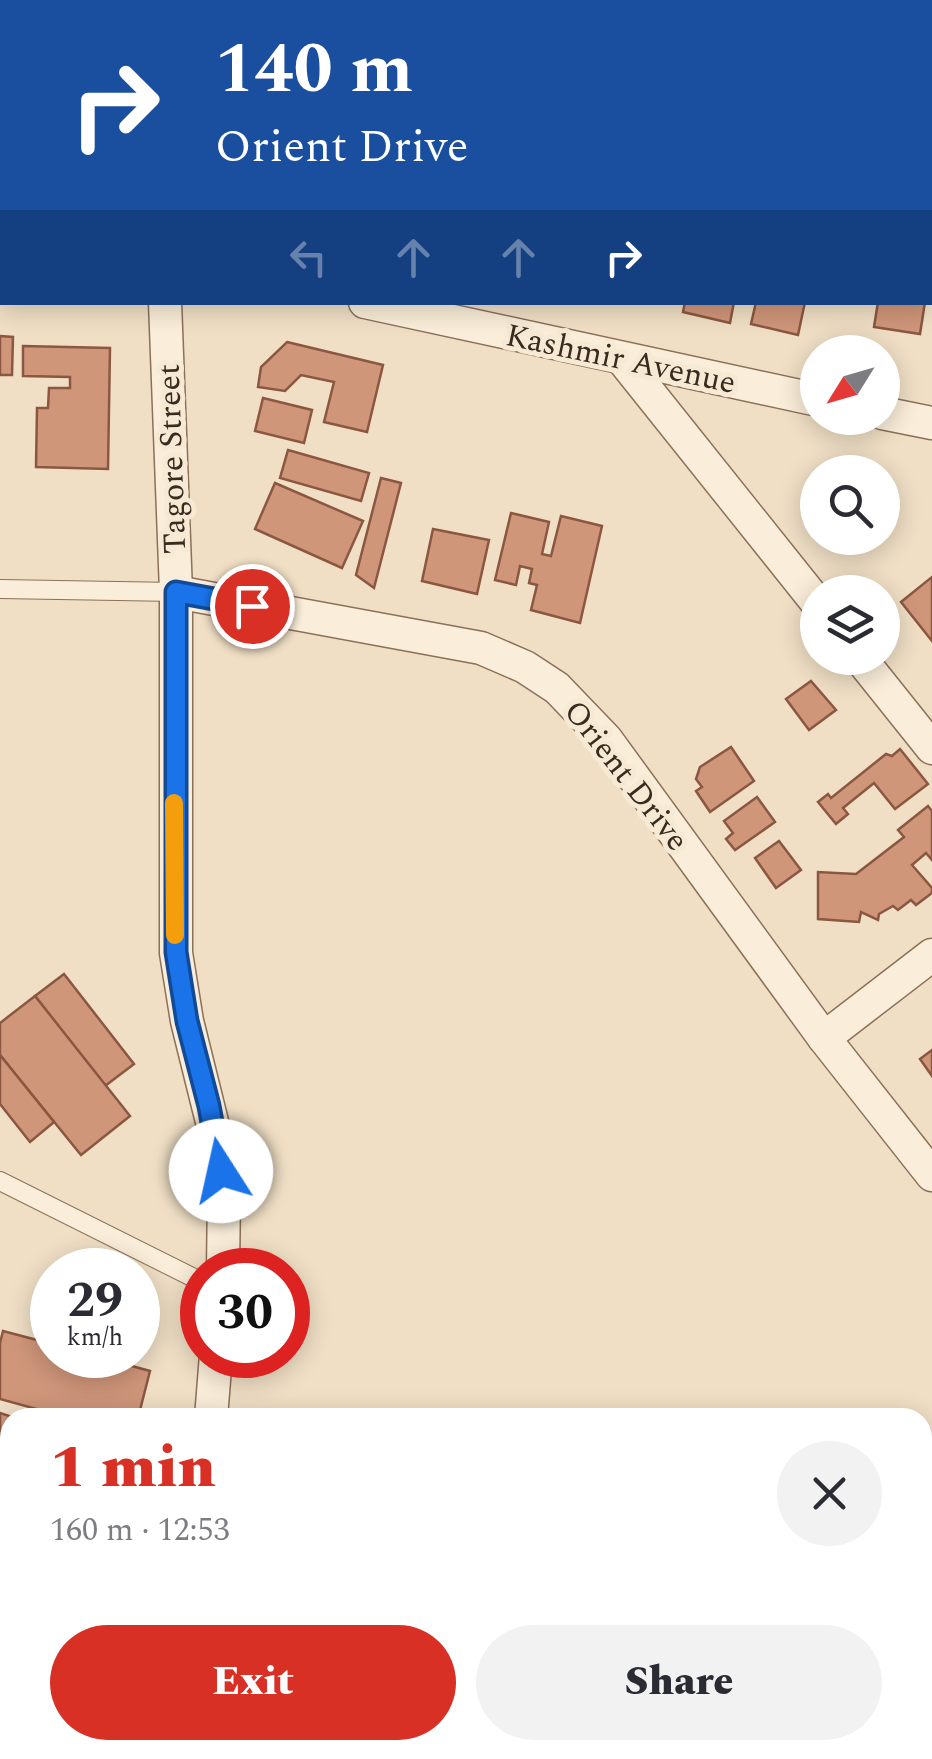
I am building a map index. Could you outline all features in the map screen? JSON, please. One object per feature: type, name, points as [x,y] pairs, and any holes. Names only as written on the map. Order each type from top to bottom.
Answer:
[{"type":"street","name":"Tagore Street","points":[[165,305],[176,592],[176,952],[187,1021],[219,1150],[224,1192],[223,1248]]},
{"type":"street","name":"Kashmir Avenue","points":[[378,305],[800,396]]},
{"type":"street","points":[[622,360],[800,582]]},
{"type":"street","points":[[900,417],[932,424]]},
{"type":"street","name":"Orient Drive","points":[[176,592],[481,648],[524,667],[557,688],[606,739],[824,1038],[932,1175]]},
{"type":"street","points":[[874,675],[932,748]]},
{"type":"street","points":[[824,1038],[932,954]]},
{"type":"street","points":[[212,1408],[214,1378]]},
{"type":"lane","name":"Orient Drive","points":[[0,589],[176,592]]},
{"type":"lane","points":[[0,1182],[180,1271]]},
{"type":"building","points":[[684,305],[733,305],[730,323],[683,312]]},
{"type":"building","points":[[755,305],[804,305],[798,335],[751,324]]},
{"type":"building","points":[[878,305],[925,305],[920,334],[874,327]]},
{"type":"building","points":[[0,336],[13,337],[12,375],[0,375]]},
{"type":"building","points":[[287,342],[383,365],[367,432],[324,422],[334,382],[301,375],[285,391],[258,387],[261,367]]},
{"type":"building","points":[[23,346],[110,348],[108,469],[36,467],[37,408],[48,408],[49,388],[70,388],[70,377],[23,376]]},
{"type":"building","points":[[263,398],[312,410],[304,443],[255,431]]},
{"type":"building","points":[[288,450],[369,473],[361,501],[280,478]]},
{"type":"building","points":[[381,478],[401,483],[374,588],[356,575]]},
{"type":"building","points":[[275,483],[363,521],[342,568],[255,529]]},
{"type":"building","points":[[511,513],[549,522],[542,554],[551,556],[561,516],[602,526],[580,623],[531,610],[537,585],[529,583],[532,569],[520,566],[516,585],[495,580]]},
{"type":"building","points":[[433,529],[489,540],[477,594],[422,581]]},
{"type":"building","points":[[932,577],[932,641],[901,602]]},
{"type":"building","points":[[811,681],[836,710],[809,730],[786,699]]},
{"type":"building","points":[[731,747],[754,781],[710,812],[696,791],[702,787],[696,779],[700,767]]},
{"type":"building","points":[[900,749],[928,784],[895,809],[874,783],[843,808],[848,814],[836,824],[818,802],[828,794],[831,798],[886,754],[892,756]]},
{"type":"building","points":[[757,797],[775,822],[735,850],[726,839],[733,833],[724,821]]},
{"type":"building","points":[[928,806],[932,811],[932,860],[926,853],[912,865],[932,893],[916,905],[911,900],[898,910],[893,906],[879,914],[878,920],[861,912],[859,922],[818,919],[818,872],[856,874],[904,837],[898,830]]},
{"type":"building","points":[[779,841],[801,870],[776,888],[755,858]]},
{"type":"building","points":[[64,974],[134,1064],[105,1086],[35,996]]},
{"type":"building","points":[[35,996],[130,1116],[81,1155],[0,1055],[0,1023]]},
{"type":"building","points":[[932,1050],[932,1076],[920,1059]]},
{"type":"building","points":[[0,1055],[54,1122],[30,1142],[0,1104]]},
{"type":"building","points":[[3,1331],[30,1338],[30,1378],[148,1378],[141,1408],[33,1408],[0,1399]]},
{"type":"slow traffic","points":[[174,803],[175,935]]},
{"type":"route","points":[[221,1171],[180,987],[176,952],[176,592],[252,606]]}]
